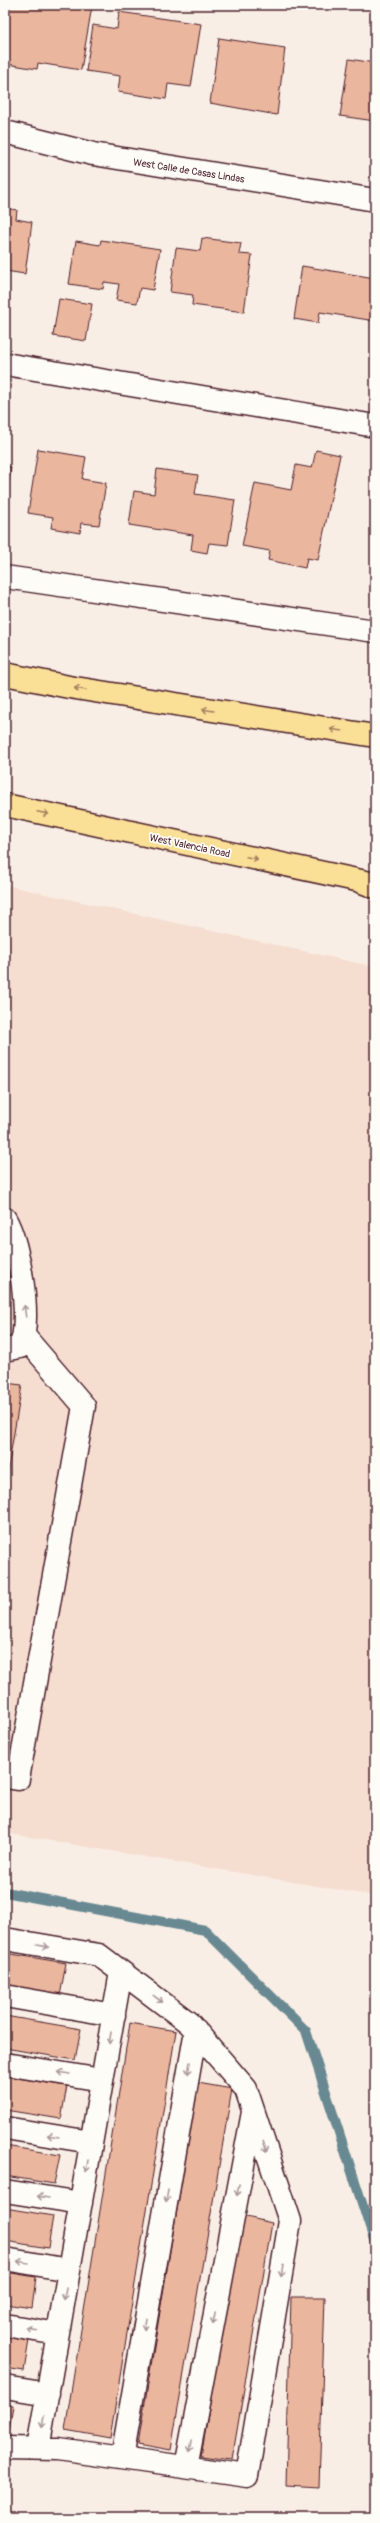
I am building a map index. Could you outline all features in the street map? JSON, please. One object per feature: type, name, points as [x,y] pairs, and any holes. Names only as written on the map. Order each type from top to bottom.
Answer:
[{"type":"main road","points":[[5,674],[69,687],[375,736]]},
{"type":"main road","name":"West Valencia Road","points":[[5,805],[371,884]]},
{"type":"street","name":"West Calle de Casas Lindas","points":[[5,132],[93,154],[375,200]]},
{"type":"street","points":[[5,364],[375,426]]},
{"type":"street","points":[[5,577],[375,631]]},
{"type":"street","points":[[5,1219],[10,1227],[20,1261],[26,1324],[25,1337],[20,1347],[5,1350]]},
{"type":"street","points":[[5,1777],[18,1779],[84,1406],[25,1337]]},
{"type":"street","points":[[5,1939],[99,1955],[196,2030],[246,2089],[290,2221],[247,2476],[58,2449],[5,2448]]},
{"type":"street","points":[[38,2448],[122,1972]]},
{"type":"street","points":[[5,1996],[114,2015]]},
{"type":"street","points":[[122,2458],[196,2030]]},
{"type":"street","points":[[5,2064],[102,2080]]},
{"type":"street","points":[[186,2467],[253,2111]]},
{"type":"street","points":[[5,2128],[91,2142]]},
{"type":"street","points":[[5,2191],[81,2203]]},
{"type":"street","points":[[5,2259],[69,2270]]},
{"type":"street","points":[[5,2324],[58,2334]]},
{"type":"street","points":[[5,2387],[48,2394]]},
{"type":"shaded area","points":[[5,885],[375,967],[375,1896],[5,1833]]},
{"type":"building","points":[[5,5],[92,6],[81,70],[38,63],[37,69],[7,64],[9,48],[5,47]]},
{"type":"building","points":[[119,12],[201,24],[191,87],[168,84],[166,99],[118,92],[120,76],[86,71],[93,25],[117,29]]},
{"type":"building","points":[[219,38],[285,48],[277,115],[210,103]]},
{"type":"building","points":[[349,59],[375,63],[375,121],[340,116]]},
{"type":"building","points":[[5,208],[17,210],[16,219],[32,222],[25,274],[5,271]]},
{"type":"building","points":[[202,238],[241,243],[239,254],[252,255],[244,312],[192,305],[193,295],[170,292],[176,248],[200,251]]},
{"type":"building","points":[[101,240],[160,249],[153,290],[140,288],[137,303],[116,300],[119,284],[104,282],[103,289],[69,284],[76,241],[100,245]]},
{"type":"building","points":[[302,266],[375,278],[375,321],[320,312],[318,323],[294,319]]},
{"type":"building","points":[[59,299],[92,304],[86,341],[53,336]]},
{"type":"building","points":[[38,449],[86,457],[82,479],[106,483],[99,525],[81,523],[80,533],[51,528],[53,517],[28,513]]},
{"type":"building","points":[[316,450],[340,455],[318,560],[307,558],[305,568],[268,560],[270,551],[242,546],[255,483],[291,490],[296,465],[312,468]]},
{"type":"building","points":[[5,466],[11,467],[5,509]]},
{"type":"building","points":[[157,469],[198,475],[195,494],[235,500],[228,545],[209,543],[207,553],[191,550],[193,535],[129,525],[134,491],[154,494]]},
{"type":"building","points":[[5,1383],[22,1385],[5,1487]]},
{"type":"building","points":[[5,1953],[66,1963],[60,1996],[5,1987]]},
{"type":"building","points":[[5,2016],[81,2029],[75,2060],[5,2048]]},
{"type":"building","points":[[130,2023],[176,2031],[110,2438],[65,2430]]},
{"type":"building","points":[[5,2076],[67,2086],[61,2119],[5,2110]]},
{"type":"building","points":[[198,2083],[232,2089],[171,2450],[138,2444]]},
{"type":"building","points":[[5,2146],[60,2155],[54,2184],[5,2176]]},
{"type":"building","points":[[5,2208],[53,2216],[48,2248],[5,2241]]},
{"type":"building","points":[[242,2216],[272,2223],[232,2460],[201,2456]]},
{"type":"building","points":[[5,2272],[36,2277],[32,2308],[5,2304]]},
{"type":"building","points":[[291,2297],[325,2297],[319,2487],[286,2485]]},
{"type":"building","points":[[5,2336],[29,2340],[24,2371],[5,2368]]},
{"type":"building","points":[[5,2403],[13,2405],[9,2433],[5,2432]]},
{"type":"waterway","points":[[5,1892],[205,1930],[306,2031],[375,2243]]}]
